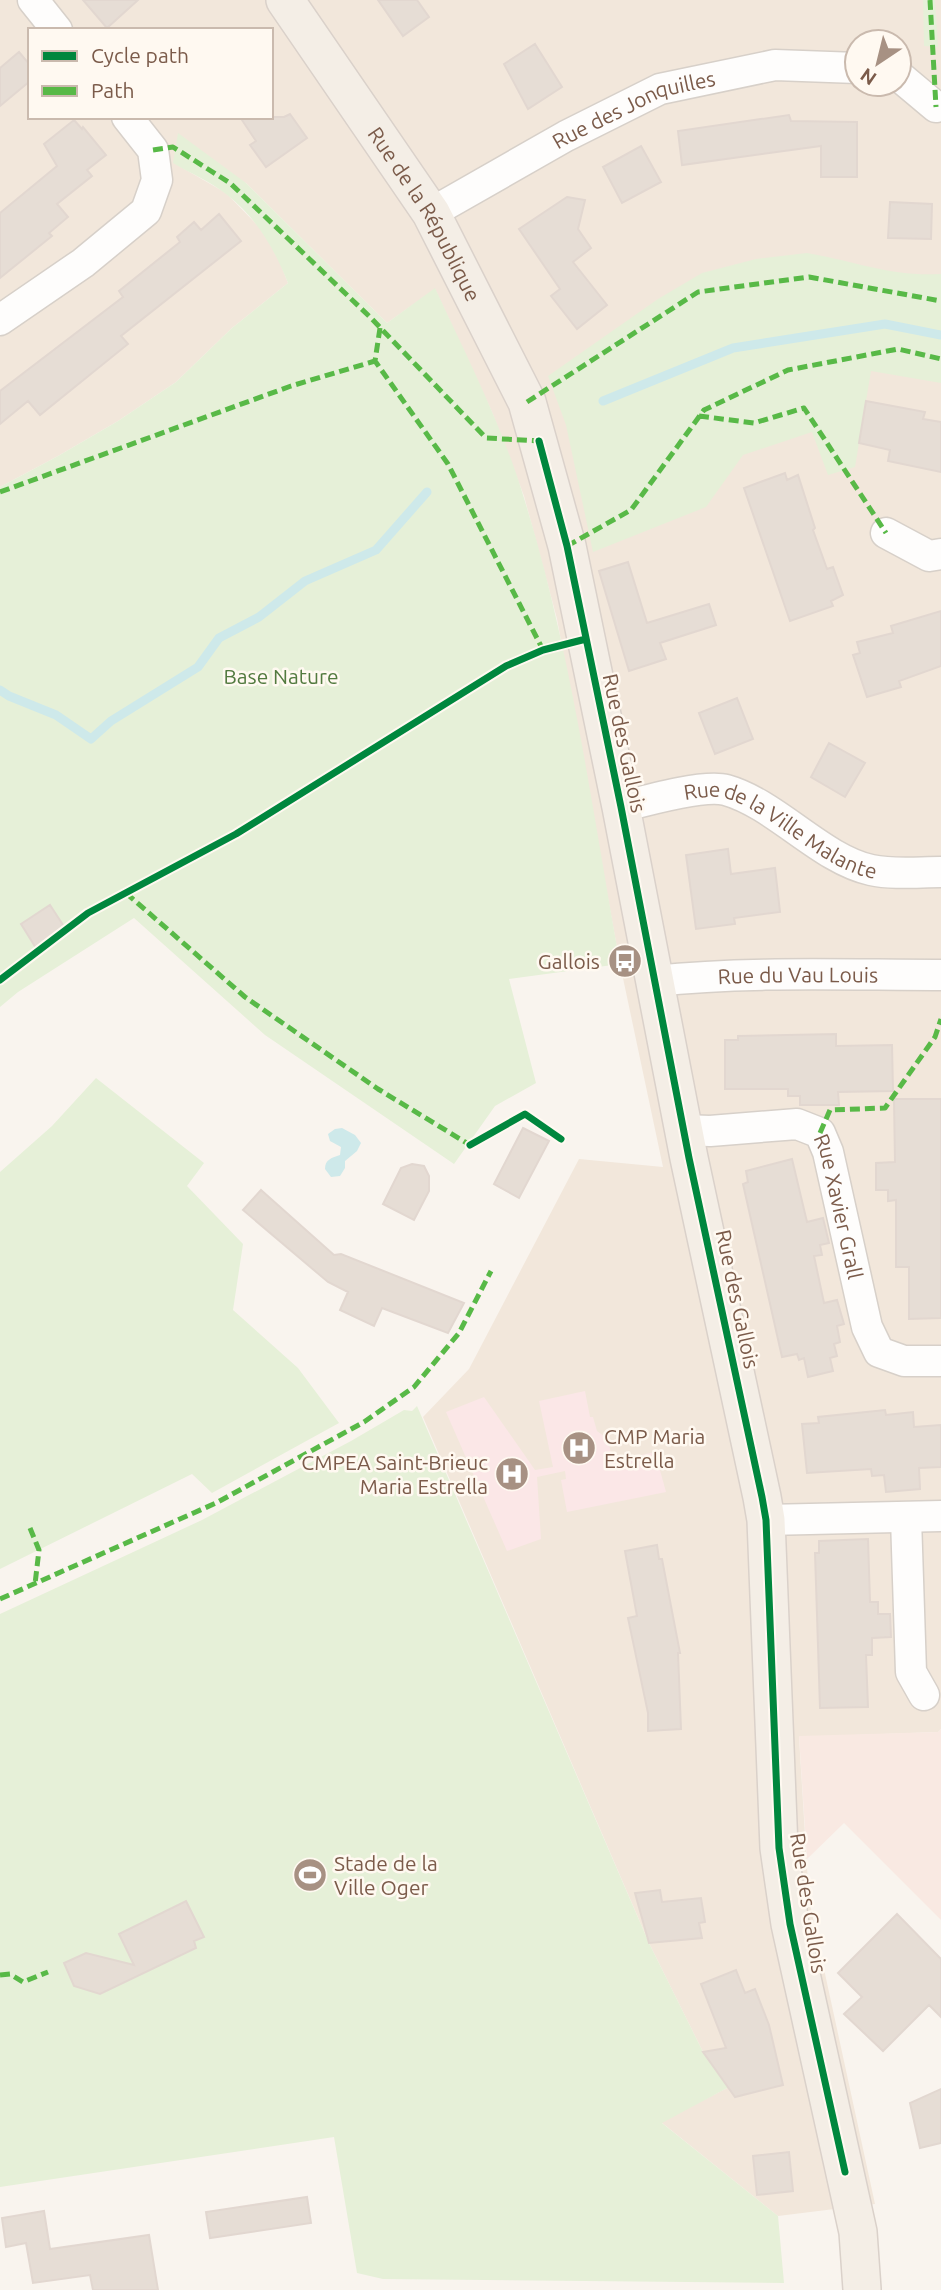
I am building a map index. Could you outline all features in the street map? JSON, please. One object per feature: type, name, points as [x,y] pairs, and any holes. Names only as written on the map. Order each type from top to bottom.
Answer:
[{"type":"main road","name":"Rue de la République","points":[[285,0],[431,213],[524,396],[539,441]]},
{"type":"main road","name":"Rue des Gallois","points":[[539,441],[567,546],[621,807],[683,1130],[766,1520],[779,1848],[790,1924],[858,2232],[860,2290]]},
{"type":"main road","points":[[860,2290],[893,2290]]},
{"type":"street","points":[[33,0],[55,28]]},
{"type":"street","name":"Rue des Jonquilles","points":[[431,213],[566,136],[660,89],[775,65],[843,67]]},
{"type":"street","points":[[913,88],[936,107]]},
{"type":"street","points":[[0,320],[83,263],[146,211],[158,180],[153,150],[129,119]]},
{"type":"street","points":[[886,533],[929,556],[941,554]]},
{"type":"street","name":"Rue de la Ville Malante","points":[[621,807],[704,789],[724,789],[747,799],[859,866],[893,873],[941,872]]},
{"type":"street","name":"Rue du Vau Louis","points":[[654,981],[788,975],[941,975]]},
{"type":"street","name":"Rue Xavier Grall","points":[[683,1130],[710,1131],[797,1124],[820,1133],[828,1152],[867,1327],[879,1352],[904,1361],[941,1361]]},
{"type":"street","points":[[766,1520],[941,1516]]},
{"type":"street","points":[[906,1518],[911,1672],[924,1695]]},
{"type":"shaded area","points":[[0,0],[941,0],[941,1729],[938,1732],[799,1737],[809,1900],[875,2204],[778,2216],[661,2122],[729,2087],[703,2052],[649,1943],[423,1417],[469,1369],[579,1159],[663,1167],[620,964],[557,619],[524,496],[492,412],[435,289],[387,323],[246,183],[174,163],[226,193],[263,231],[288,283],[232,328],[176,382],[118,421],[0,487]]},
{"type":"shaded area","points":[[585,1391],[590,1417],[593,1417],[597,1431],[608,1439],[611,1454],[619,1460],[655,1452],[666,1492],[567,1512],[561,1480],[566,1479],[565,1471],[537,1477],[541,1539],[507,1551],[446,1412],[484,1397],[535,1470],[553,1467],[539,1401]]},
{"type":"shaded area","points":[[941,1729],[941,1920],[844,1823],[807,1859],[799,1736],[938,1732]]},
{"type":"green space","points":[[923,0],[935,0],[938,47],[924,46]]},
{"type":"green space","name":"Base Nature","points":[[178,133],[246,183],[387,323],[435,288],[505,444],[540,555],[568,671],[620,964],[509,979],[536,1083],[495,1106],[454,1164],[265,1035],[134,918],[18,992],[0,1007],[0,487],[118,421],[176,382],[232,328],[288,283],[270,246],[255,223],[237,203],[173,163]]},
{"type":"green space","points":[[807,253],[889,271],[941,274],[941,383],[871,371],[855,467],[828,475],[812,432],[743,455],[706,507],[593,552],[566,425],[548,376],[658,299],[702,273],[756,259]]},
{"type":"green space","points":[[96,1078],[204,1163],[187,1186],[243,1244],[233,1310],[298,1368],[339,1423],[212,1493],[192,1474],[0,1569],[0,1172],[52,1126]]},
{"type":"green space","name":"Stade de la Ville Oger","points":[[417,1406],[649,1943],[703,2052],[729,2087],[662,2123],[778,2216],[784,2283],[383,2279],[357,2273],[334,2137],[0,2187],[0,1614],[202,1520],[404,1410],[412,1411]]},
{"type":"water","points":[[342,1128],[355,1135],[361,1143],[357,1151],[345,1161],[345,1168],[340,1176],[331,1177],[325,1169],[326,1163],[340,1155],[341,1147],[330,1141],[328,1134]]},
{"type":"building","points":[[83,0],[138,0],[107,28]]},
{"type":"building","points":[[378,0],[417,0],[429,17],[403,36]]},
{"type":"building","points":[[535,44],[562,87],[528,109],[504,64]]},
{"type":"building","points":[[19,52],[28,63],[28,83],[0,106],[0,68]]},
{"type":"building","points":[[290,114],[307,138],[266,167],[250,145],[256,141],[241,119],[284,117]]},
{"type":"building","points":[[789,115],[791,121],[857,122],[857,177],[821,177],[821,146],[682,165],[678,131]]},
{"type":"building","points":[[74,120],[106,155],[87,170],[92,176],[57,204],[68,217],[49,233],[52,236],[0,278],[0,213],[57,166],[44,144]]},
{"type":"building","points":[[641,146],[661,182],[622,203],[603,167]]},
{"type":"building","points":[[567,197],[585,200],[578,229],[591,248],[573,262],[607,305],[577,329],[551,296],[560,289],[519,229]]},
{"type":"building","points":[[890,202],[932,204],[931,239],[888,238]]},
{"type":"building","points":[[219,214],[241,241],[121,336],[128,344],[40,415],[28,401],[0,424],[0,391],[123,297],[119,291],[180,242],[177,237],[194,222],[201,230]]},
{"type":"building","points":[[866,401],[925,412],[923,419],[941,422],[941,472],[888,461],[890,450],[859,443]]},
{"type":"building","points":[[785,473],[787,480],[798,475],[827,569],[833,567],[843,595],[831,601],[833,606],[790,621],[744,488]]},
{"type":"building","points":[[628,562],[647,623],[709,604],[716,625],[660,643],[666,659],[629,671],[599,571]]},
{"type":"building","points":[[941,611],[941,666],[899,681],[901,687],[867,697],[853,655],[860,653],[857,642],[893,633],[891,626]]},
{"type":"building","points":[[737,698],[753,739],[715,754],[699,713]]},
{"type":"building","points":[[829,743],[865,763],[845,797],[811,777]]},
{"type":"building","points":[[728,849],[731,874],[775,868],[780,912],[734,918],[735,924],[696,929],[686,855]]},
{"type":"building","points":[[50,905],[65,928],[36,948],[21,924]]},
{"type":"building","points":[[836,1034],[836,1046],[892,1045],[893,1091],[838,1092],[839,1105],[800,1105],[800,1096],[788,1096],[788,1089],[725,1089],[725,1040],[738,1040],[738,1036]]},
{"type":"building","points":[[894,1099],[941,1099],[941,1318],[909,1319],[909,1267],[896,1267],[896,1200],[888,1201],[888,1190],[876,1190],[876,1163],[895,1162]]},
{"type":"building","points":[[523,1128],[549,1141],[519,1198],[494,1184]]},
{"type":"building","points":[[792,1159],[807,1222],[823,1218],[829,1243],[820,1245],[822,1255],[814,1256],[824,1303],[837,1300],[844,1324],[837,1326],[840,1342],[834,1344],[837,1356],[830,1358],[833,1371],[808,1377],[804,1358],[799,1360],[797,1354],[782,1357],[743,1184],[748,1182],[746,1171]]},
{"type":"building","points":[[412,1164],[424,1166],[429,1176],[429,1191],[414,1220],[383,1204],[401,1168]]},
{"type":"building","points":[[261,1190],[334,1255],[341,1254],[464,1303],[448,1333],[382,1308],[374,1326],[340,1310],[348,1292],[328,1282],[243,1210]]},
{"type":"building","points":[[885,1410],[886,1415],[913,1412],[914,1427],[941,1425],[941,1467],[919,1468],[920,1489],[886,1492],[884,1475],[872,1476],[871,1469],[807,1473],[802,1424],[819,1423],[818,1417]]},
{"type":"building","points":[[868,1539],[870,1602],[878,1602],[878,1614],[890,1614],[891,1637],[872,1638],[872,1655],[866,1655],[868,1707],[820,1708],[815,1553],[819,1553],[819,1541]]},
{"type":"building","points":[[657,1545],[680,1653],[681,1729],[648,1731],[648,1713],[628,1618],[637,1616],[625,1551]]},
{"type":"building","points":[[660,1890],[662,1902],[701,1898],[705,1922],[699,1923],[702,1938],[649,1943],[635,1893]]},
{"type":"building","points":[[186,1901],[204,1937],[194,1941],[196,1948],[100,1994],[74,1986],[64,1963],[86,1953],[134,1965],[119,1934]]},
{"type":"building","points":[[897,1914],[941,1959],[941,2017],[929,2005],[883,2051],[844,2014],[862,1997],[838,1973]]},
{"type":"building","points":[[736,1970],[745,1993],[755,1989],[769,2025],[783,2085],[735,2097],[703,2052],[726,2048],[701,1984]]},
{"type":"building","points":[[941,2089],[941,2143],[920,2148],[910,2103]]},
{"type":"building","points":[[789,2152],[793,2191],[757,2195],[753,2156]]},
{"type":"building","points":[[307,2197],[311,2223],[210,2238],[206,2212]]},
{"type":"building","points":[[44,2211],[50,2249],[149,2235],[158,2290],[93,2290],[90,2275],[33,2283],[26,2243],[6,2247],[2,2218]]},
{"type":"waterway","points":[[603,401],[733,348],[885,324],[941,335]]},
{"type":"waterway","points":[[0,690],[56,715],[91,739],[111,721],[198,667],[219,638],[259,617],[305,581],[376,550],[427,492]]},
{"type":"marked path","points":[[930,0],[936,107]]},
{"type":"marked path","points":[[153,150],[173,147],[230,183],[370,317],[486,438],[539,441]]},
{"type":"marked path","points":[[527,402],[698,292],[809,277],[941,301]]},
{"type":"marked path","points":[[380,328],[375,361],[448,464],[543,650]]},
{"type":"marked path","points":[[567,546],[631,510],[704,410],[788,370],[898,349],[941,359]]},
{"type":"marked path","points":[[0,492],[291,386],[375,361]]},
{"type":"marked path","points":[[699,416],[754,423],[804,408],[886,533]]},
{"type":"marked path","points":[[126,893],[245,997],[378,1089],[470,1145],[476,1142]]},
{"type":"marked path","points":[[820,1133],[830,1110],[885,1108],[935,1037],[941,1019]]},
{"type":"marked path","points":[[0,1599],[216,1503],[364,1422],[414,1387],[459,1333],[491,1271]]},
{"type":"marked path","points":[[30,1528],[39,1550],[35,1584]]},
{"type":"marked path","points":[[0,1975],[10,1974],[23,1982],[48,1972]]},
{"type":"cycle path","points":[[539,441],[567,546],[689,1158],[762,1497],[766,1520],[779,1848],[790,1924],[845,2172]]},
{"type":"cycle path","points":[[0,980],[88,913],[236,834],[506,666],[543,650],[586,639]]},
{"type":"cycle path","points":[[470,1145],[525,1114],[561,1139]]},
{"type":"place","name":"Gallois","points":[[625,961]]},
{"type":"place","name":"CMP Maria Estrella","points":[[579,1448]]},
{"type":"place","name":"CMPEA Saint-Brieuc Maria Estrella","points":[[512,1474]]},
{"type":"place","name":"Stade de la Ville Oger","points":[[310,1875]]}]
